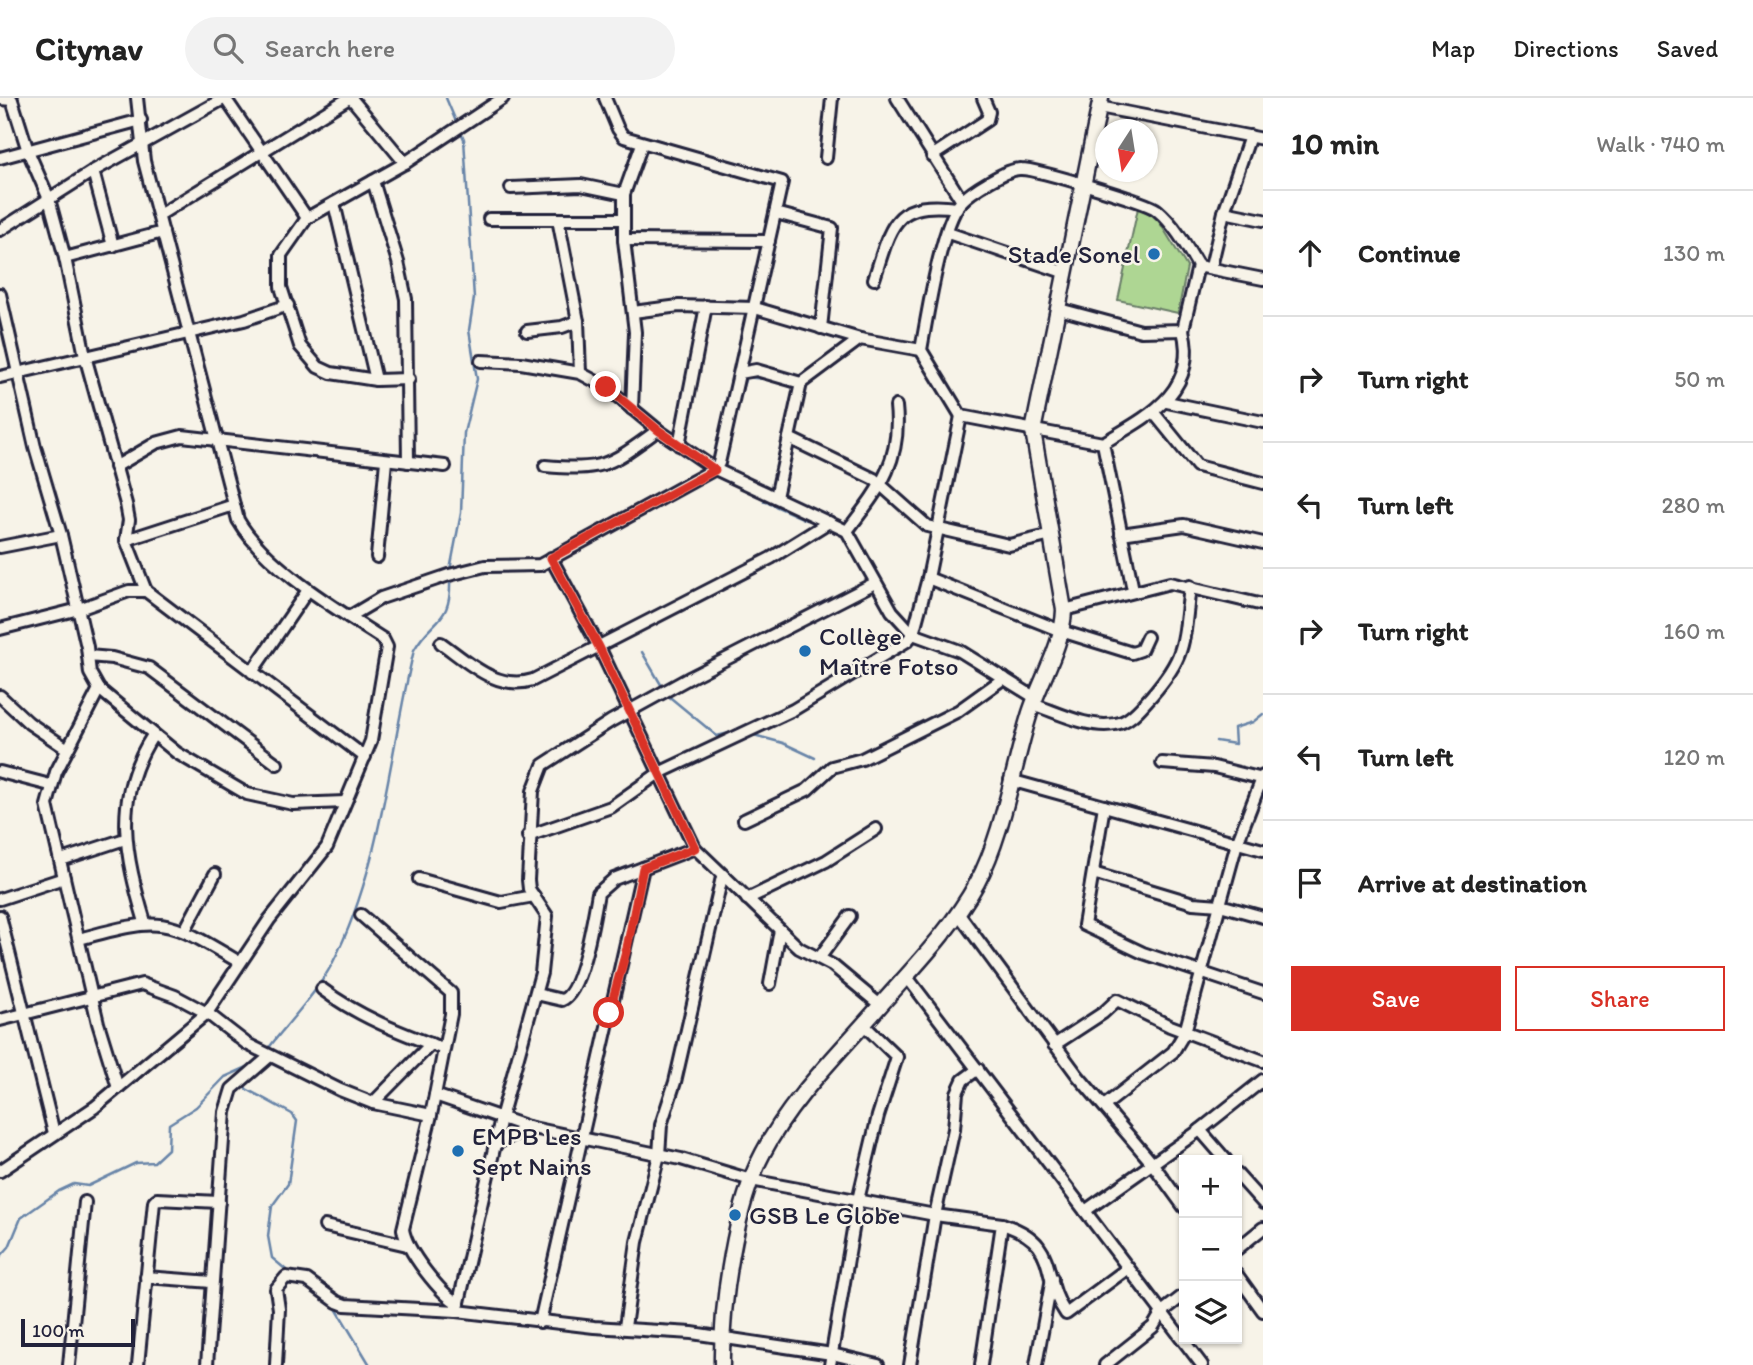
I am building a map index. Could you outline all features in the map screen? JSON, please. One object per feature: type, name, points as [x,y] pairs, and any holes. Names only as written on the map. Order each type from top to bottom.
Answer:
[{"type":"main road","points":[[723,1365],[722,1338],[726,1292],[751,1180],[779,1125],[880,1005],[907,977],[958,914],[978,881],[1033,701],[1061,631],[1063,610],[1033,431],[1100,102]]},
{"type":"street","points":[[0,1171],[95,1107],[207,1013],[239,962],[327,847],[371,741],[386,643],[308,590],[244,530],[234,505],[163,232],[142,144],[137,98]]},
{"type":"street","points":[[0,230],[93,171],[225,98],[307,218]]},
{"type":"street","points":[[159,215],[350,98],[405,163]]},
{"type":"street","points":[[409,379],[376,380],[331,373],[318,367],[300,346],[281,286],[281,255],[307,218],[405,163],[503,98]]},
{"type":"street","points":[[349,617],[381,598],[425,582],[485,566],[534,566],[715,470],[722,455],[783,186],[777,179],[642,144],[621,134],[606,98]]},
{"type":"street","points":[[826,158],[832,98]]},
{"type":"street","points":[[897,98],[960,204]]},
{"type":"street","points":[[932,156],[987,120],[989,112],[982,98]]},
{"type":"street","points":[[0,99],[12,100],[27,151],[48,199],[65,258],[85,356],[129,520],[126,540],[146,591],[365,757]]},
{"type":"street","points":[[1100,102],[1263,139]]},
{"type":"street","points":[[0,158],[141,120]]},
{"type":"street","points":[[1211,267],[1224,212],[1250,136]]},
{"type":"street","points":[[632,409],[635,360],[633,312],[623,219],[624,194],[642,144]]},
{"type":"street","points":[[874,279],[892,227],[901,215],[935,206],[960,204],[1007,173],[1021,169],[1067,178],[1082,186],[1145,203],[1156,209],[1198,266],[1263,279]]},
{"type":"street","points":[[93,171],[113,246]]},
{"type":"street","points":[[373,181],[398,262],[406,299],[408,463]]},
{"type":"street","points":[[511,188],[581,185],[624,194]]},
{"type":"street","points":[[334,203],[376,380]]},
{"type":"street","points":[[528,836],[611,807],[659,773],[793,710],[900,645],[913,634],[928,578],[961,416],[921,350],[948,233],[960,204]]},
{"type":"street","points":[[1224,212],[1263,220]]},
{"type":"street","points":[[776,213],[832,228],[821,328]]},
{"type":"street","points":[[489,219],[623,219]]},
{"type":"street","points":[[558,219],[578,321],[580,373]]},
{"type":"street","points":[[65,258],[163,232]]},
{"type":"street","points":[[948,233],[1066,273]]},
{"type":"street","points":[[624,240],[769,241]]},
{"type":"street","points":[[961,416],[1103,443],[1154,413],[1167,402],[1184,367],[1183,330],[1198,266]]},
{"type":"street","points":[[0,294],[16,373],[79,609],[90,673],[99,689],[153,735],[210,774],[247,794],[293,804],[345,802]]},
{"type":"street","points":[[0,377],[244,320],[288,305]]},
{"type":"street","points":[[633,312],[706,306],[755,308],[860,339],[921,350]]},
{"type":"street","points":[[679,445],[706,306]]},
{"type":"street","points":[[1059,309],[1141,331],[1183,330]]},
{"type":"street","points":[[527,331],[562,327],[578,321]]},
{"type":"street","points":[[776,497],[801,383],[860,339]]},
{"type":"street","points":[[744,356],[756,370]]},
{"type":"street","points":[[481,361],[520,363],[580,373],[606,387],[658,430],[715,470],[848,531],[892,611],[913,634],[960,651],[1004,678],[1033,701],[1104,725],[1118,724],[1137,712],[1176,666],[1183,647],[1190,586]]},
{"type":"street","points":[[740,373],[756,370],[801,383]]},
{"type":"street","points":[[1167,402],[1263,422]]},
{"type":"street","points":[[848,531],[883,485],[893,458],[898,424],[896,406]]},
{"type":"street","points":[[1154,413],[1197,466],[1263,483]]},
{"type":"street","points":[[545,466],[598,467],[615,460],[658,430]]},
{"type":"street","points":[[115,467],[156,443],[182,436],[444,466]]},
{"type":"street","points":[[789,438],[883,485],[919,521],[936,530],[1009,545],[1052,536]]},
{"type":"street","points":[[1103,443],[1133,590]]},
{"type":"street","points":[[377,557],[386,461]]},
{"type":"street","points":[[126,540],[234,505]]},
{"type":"street","points":[[441,643],[488,676],[511,684],[533,680],[771,558],[830,522]]},
{"type":"street","points":[[1121,534],[1184,525],[1263,543]]},
{"type":"street","points":[[0,547],[61,535]]},
{"type":"street","points":[[551,558],[599,647],[695,848],[722,877],[799,948],[820,957],[880,1005]]},
{"type":"street","points":[[928,578],[1061,631],[1132,653],[1141,650],[1147,637]]},
{"type":"street","points":[[458,1308],[494,1145],[536,994],[548,927],[547,916],[534,896],[528,880],[528,836],[533,791],[543,765],[559,752],[630,712],[875,583]]},
{"type":"street","points":[[1063,610],[1133,590],[1170,583],[1263,605]]},
{"type":"street","points":[[252,673],[308,590]]},
{"type":"street","points":[[0,629],[79,609],[129,591],[146,591]]},
{"type":"street","points":[[88,656],[112,657],[149,668],[277,764]]},
{"type":"street","points":[[744,820],[807,790],[832,766],[862,759],[958,711],[1004,678]]},
{"type":"street","points":[[99,689],[66,748],[50,785],[47,805],[118,1088]]},
{"type":"street","points":[[0,696],[29,723],[66,748]]},
{"type":"street","points":[[145,922],[125,839],[131,774],[153,735]]},
{"type":"street","points":[[1104,1106],[1173,1052],[1185,1032],[1237,843],[1263,778],[1214,766],[1162,763]]},
{"type":"street","points":[[0,772],[50,785]]},
{"type":"street","points":[[1010,780],[1263,850]]},
{"type":"street","points":[[1104,806],[1084,925],[1143,953],[1263,993]]},
{"type":"street","points":[[747,900],[826,861],[876,829]]},
{"type":"street","points":[[61,860],[125,839]]},
{"type":"street","points":[[536,994],[562,1000],[570,995],[587,950],[598,893],[614,879],[695,848]]},
{"type":"street","points":[[540,1322],[643,868]]},
{"type":"street","points":[[1093,873],[1193,903],[1220,905],[1263,917]]},
{"type":"street","points":[[185,930],[215,874]]},
{"type":"street","points":[[625,1327],[637,1242],[659,1154],[662,1125],[675,1082],[722,877]]},
{"type":"street","points":[[0,900],[65,878]]},
{"type":"street","points":[[419,879],[501,901],[534,896]]},
{"type":"street","points":[[958,914],[1054,1045],[1152,1163],[1179,1200]]},
{"type":"street","points":[[361,915],[449,989],[452,998],[431,1115],[403,1229],[407,1245],[458,1308]]},
{"type":"street","points":[[0,916],[54,1133]]},
{"type":"street","points":[[820,957],[850,916]]},
{"type":"street","points":[[79,939],[145,922],[165,924],[185,930],[239,962]]},
{"type":"street","points":[[770,984],[780,930]]},
{"type":"street","points":[[907,977],[1202,1365]]},
{"type":"street","points":[[0,1020],[142,984],[175,996],[207,1013],[224,1028],[270,1056],[373,1103],[431,1115]]},
{"type":"street","points":[[322,989],[344,1006],[386,1027],[444,1049]]},
{"type":"street","points":[[1054,1045],[1103,1013],[1117,1000],[1185,1032],[1263,1061]]},
{"type":"street","points":[[831,1360],[858,1200],[878,1116],[897,1057],[864,1025]]},
{"type":"street","points":[[373,1103],[431,1044]]},
{"type":"street","points":[[207,1365],[224,1119],[229,1095],[270,1056]]},
{"type":"street","points":[[910,1365],[935,1215],[954,1129],[957,1093],[963,1080],[978,1069]]},
{"type":"street","points":[[1085,1211],[1200,1130],[1263,1080]]},
{"type":"street","points":[[435,1095],[528,1127],[659,1154],[751,1180],[935,1215],[1002,1224],[1030,1236],[1052,1277],[1064,1312],[1069,1314],[1128,1268]]},
{"type":"street","points":[[494,1145],[528,1127]]},
{"type":"street","points":[[1200,1130],[1222,1155]]},
{"type":"street","points":[[1242,1180],[1263,1203]]},
{"type":"street","points":[[138,1365],[153,1202],[157,1199],[219,1202]]},
{"type":"street","points":[[69,1365],[85,1202]]},
{"type":"street","points":[[981,1365],[1002,1224]]},
{"type":"street","points":[[325,1226],[407,1245]]},
{"type":"street","points":[[1242,1246],[1263,1228]]},
{"type":"street","points":[[146,1277],[212,1282]]},
{"type":"street","points":[[1036,1365],[1052,1277]]},
{"type":"street","points":[[276,1365],[279,1310],[276,1289],[286,1278],[307,1280],[340,1304],[458,1308],[540,1322],[625,1327],[722,1338],[831,1360],[878,1365]]},
{"type":"street","points":[[1241,1281],[1263,1311]]},
{"type":"street","points":[[1105,1365],[1153,1328],[1162,1312],[1179,1299]]},
{"type":"green space","name":"Stade Sonel","points":[[1138,208],[1155,215],[1187,267],[1178,313],[1118,300]]},
{"type":"waterway","points":[[446,98],[457,124]]},
{"type":"waterway","points":[[450,570],[461,513],[464,433],[477,379],[469,330],[474,298],[464,139],[460,130]]},
{"type":"waterway","points":[[741,393],[746,377],[764,379]]},
{"type":"waterway","points":[[764,501],[807,520]]},
{"type":"waterway","points":[[268,1049],[325,975],[349,927],[373,849],[414,650],[440,619],[448,604],[450,577]]},
{"type":"waterway","points":[[1194,583],[1208,586]]},
{"type":"waterway","points":[[1024,624],[1049,632]]},
{"type":"waterway","points":[[642,652],[663,688]]},
{"type":"waterway","points":[[666,694],[717,736],[737,731]]},
{"type":"waterway","points":[[1216,741],[1235,744],[1234,728],[1253,722],[1263,714]]},
{"type":"waterway","points":[[750,734],[783,743],[815,758]]},
{"type":"waterway","points":[[0,1257],[9,1247],[21,1218],[59,1191],[74,1184],[88,1186],[136,1163],[154,1162],[168,1149],[169,1124],[196,1107],[225,1077],[254,1064]]},
{"type":"waterway","points":[[241,1086],[292,1114],[297,1121],[288,1184],[272,1206],[268,1236],[272,1258],[291,1274]]},
{"type":"waterway","points":[[334,1305],[370,1365]]},
{"type":"place","name":"Stade Sonel","points":[[1154,254]]},
{"type":"place","name":"Collège Maître Fotso","points":[[805,651]]},
{"type":"place","name":"EMPB Les Sept Nains","points":[[458,1151]]},
{"type":"place","name":"GSB Le Globe","points":[[735,1215]]},
{"type":"route","points":[[606,387],[658,430],[715,470],[551,558],[599,647],[695,848],[643,868],[627,948],[609,1013]]}]
